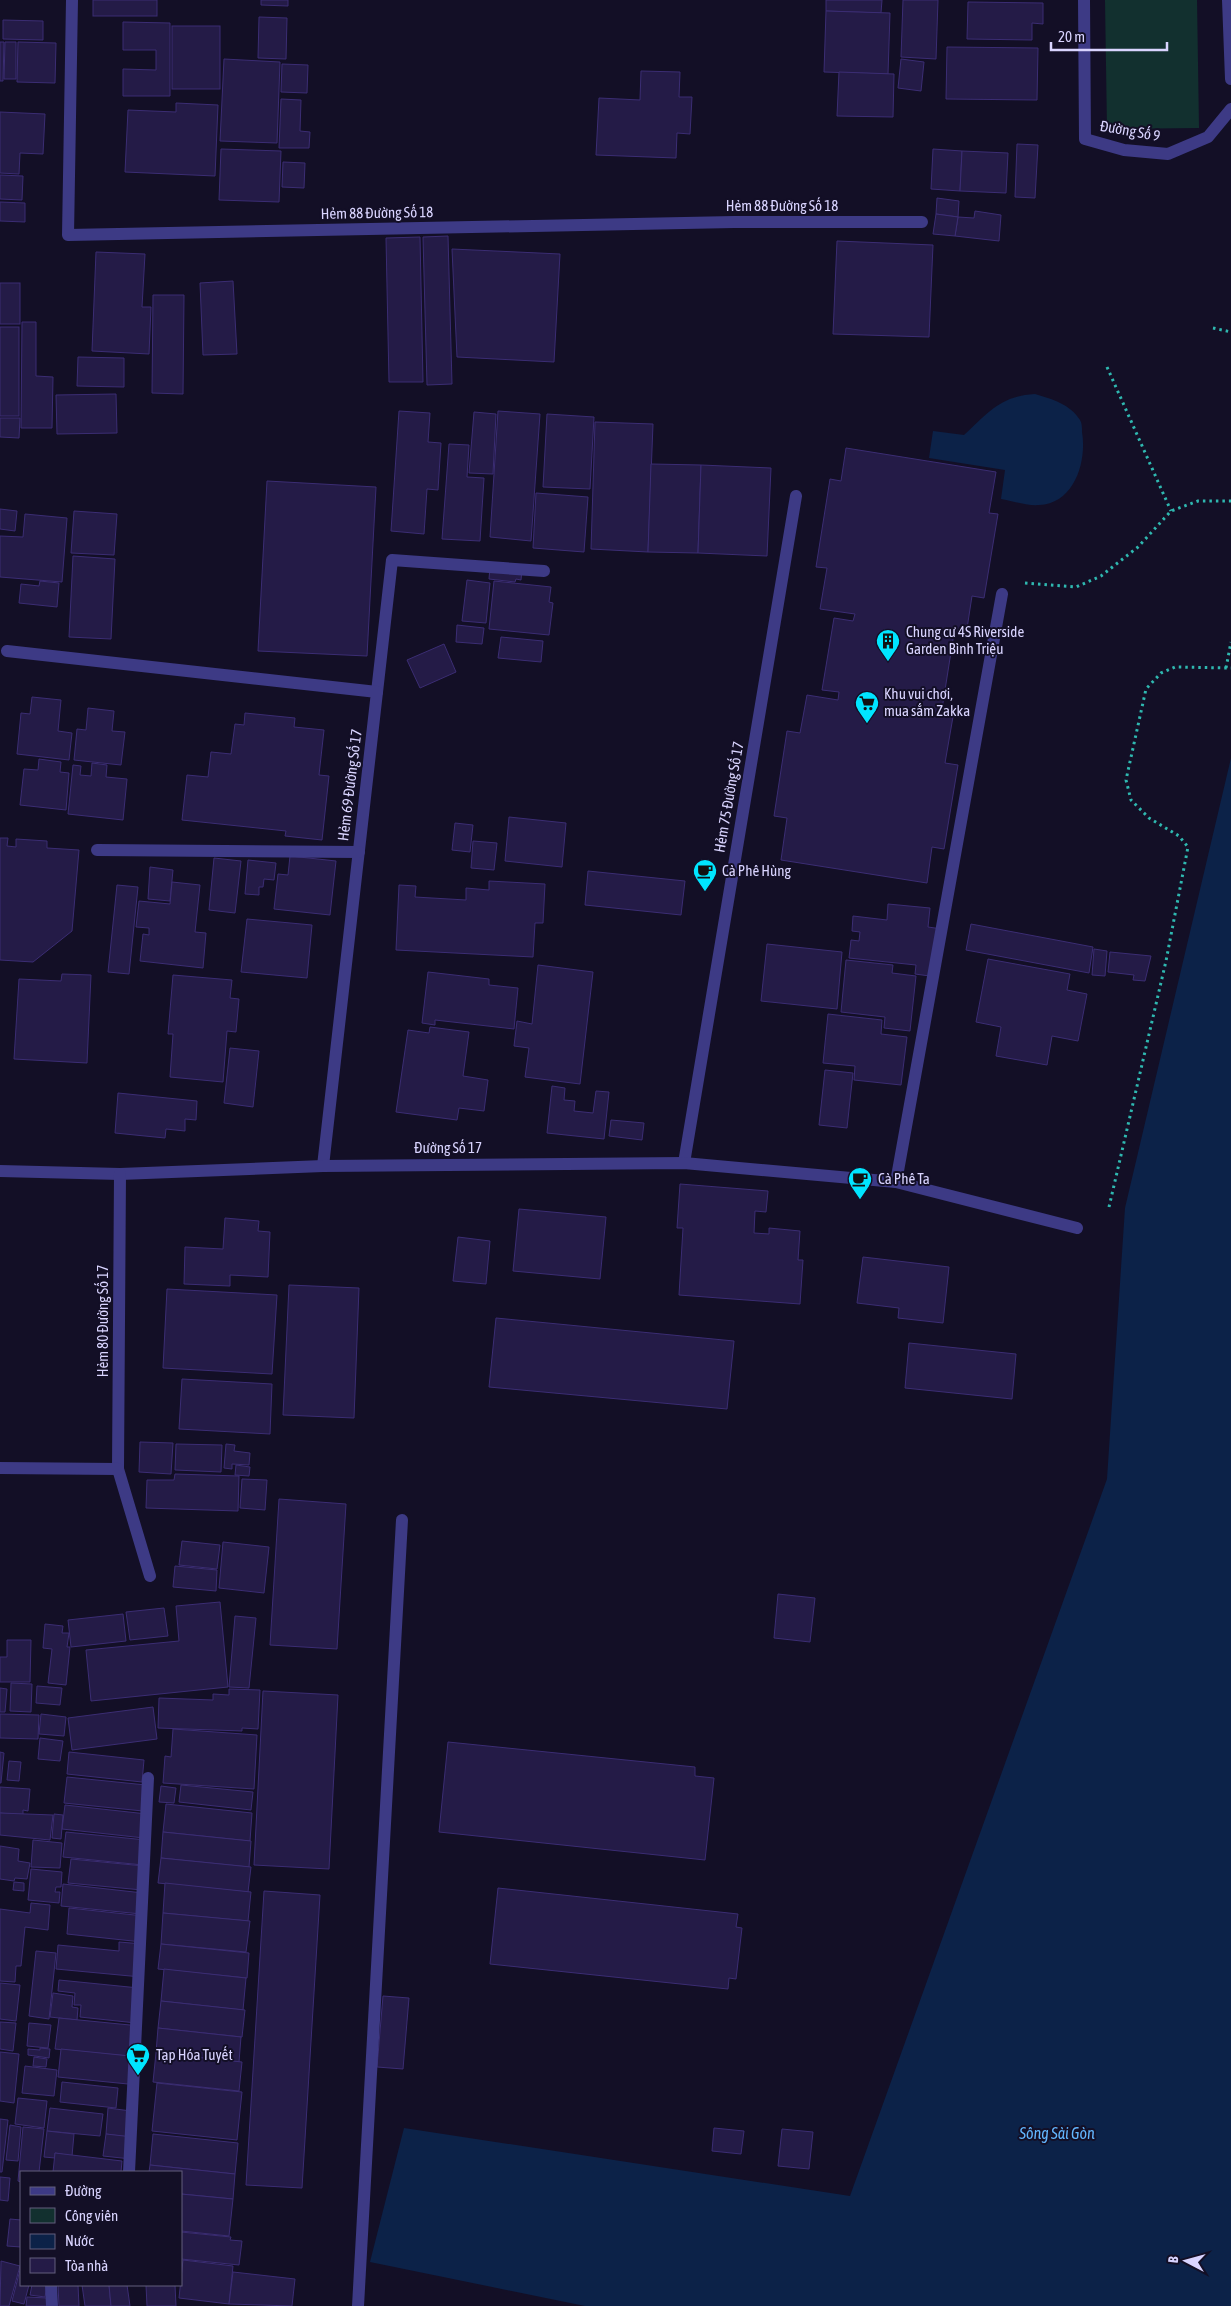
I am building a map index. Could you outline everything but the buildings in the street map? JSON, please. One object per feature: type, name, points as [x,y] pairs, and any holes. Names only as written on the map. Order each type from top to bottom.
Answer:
[{"type":"street","name":"Hẻm 88 Đường Số 18","points":[[72,0],[68,235],[724,222],[922,222]]},
{"type":"street","name":"Đường Số 9","points":[[1084,0],[1085,139],[1124,150],[1168,154],[1208,138],[1231,109]]},
{"type":"street","points":[[1228,0],[1231,79]]},
{"type":"street","name":"Hẻm 75 Đường Số 17","points":[[684,1163],[796,496]]},
{"type":"street","name":"Hẻm 69 Đường Số 17","points":[[323,1166],[392,560],[544,571]]},
{"type":"street","points":[[896,1182],[1002,594]]},
{"type":"street","points":[[7,651],[377,692]]},
{"type":"street","points":[[97,850],[359,852]]},
{"type":"street","name":"Đường Số 17","points":[[0,1171],[120,1174],[323,1166],[684,1163],[896,1182],[1077,1228]]},
{"type":"street","name":"Hẻm 80 Đường Số 17","points":[[120,1174],[118,1469],[150,1576]]},
{"type":"street","points":[[0,1468],[118,1469]]},
{"type":"street","points":[[358,2306],[402,1520]]},
{"type":"street","points":[[129,2171],[148,1778]]},
{"type":"street","points":[[51,2286],[52,2306]]},
{"type":"path","points":[[1213,328],[1231,332]]},
{"type":"path","points":[[1107,367],[1171,511]]},
{"type":"path","points":[[1002,594],[1006,587],[1012,583],[1076,587],[1102,576],[1138,548],[1171,511],[1198,501],[1231,501]]},
{"type":"path","points":[[1226,668],[1231,642]]},
{"type":"path","points":[[1109,1207],[1166,961],[1188,848],[1179,836],[1149,818],[1131,800],[1126,780],[1146,689],[1161,673],[1175,668],[1231,668]]},
{"type":"green space","points":[[1105,0],[1197,0],[1199,128],[1107,129]]},
{"type":"water","points":[[1035,394],[1066,406],[1076,414],[1081,423],[1083,443],[1080,467],[1070,489],[1062,497],[1051,503],[1039,505],[1001,499],[1005,470],[929,458],[933,431],[964,435],[1003,402],[1023,395]]},
{"type":"water","name":"Sông Sài Gòn","points":[[1231,758],[1231,2306],[585,2306],[370,2262],[404,2128],[850,2196],[1107,1479],[1125,1208]]},
{"type":"place","name":"Chung cư 4S Riverside Garden Bình Triệu","points":[[888,662]]},
{"type":"place","name":"Khu vui chơi, mua sắm Zakka","points":[[867,724]]},
{"type":"place","name":"Cà Phê Hùng","points":[[705,892]]},
{"type":"place","name":"Cà Phê Ta","points":[[860,1200]]},
{"type":"place","name":"Tạp Hóa Tuyết","points":[[138,2076]]}]
